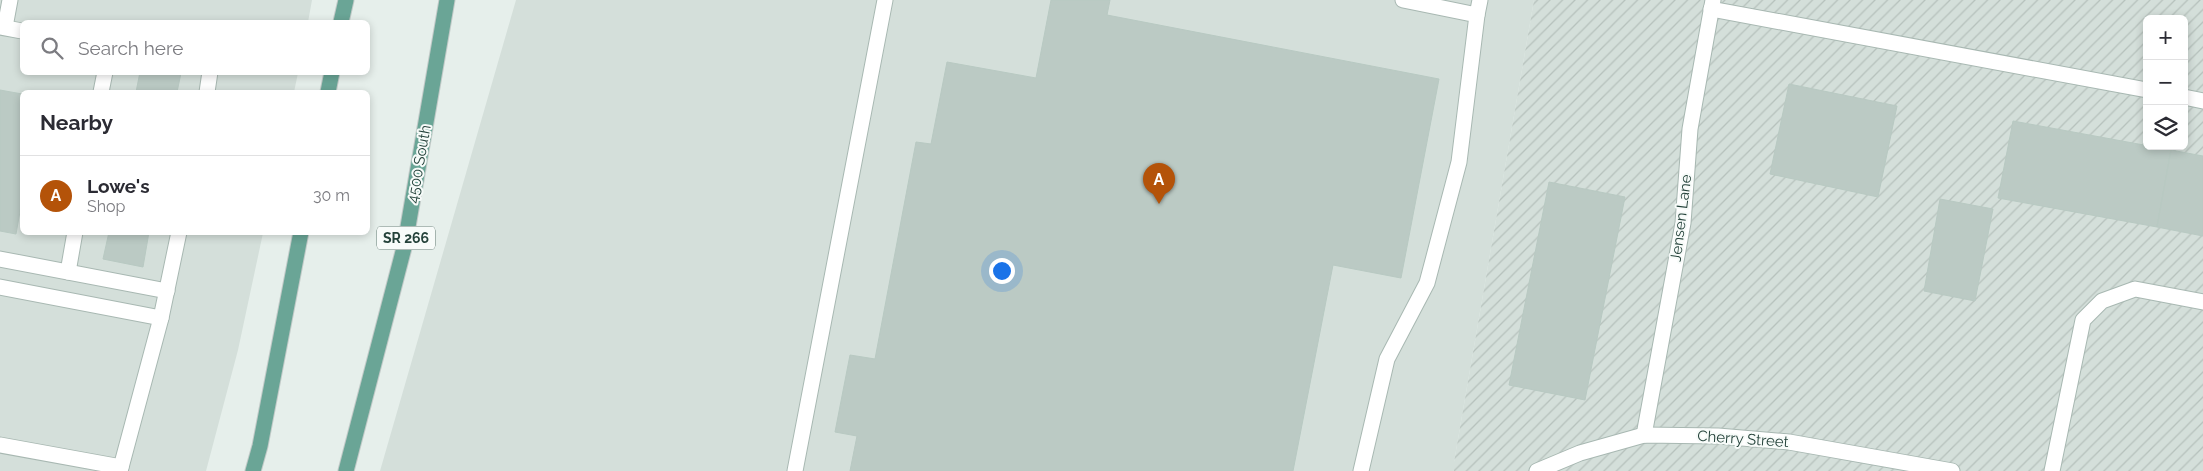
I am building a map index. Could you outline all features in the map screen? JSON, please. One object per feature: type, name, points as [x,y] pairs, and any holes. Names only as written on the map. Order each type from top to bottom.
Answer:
[{"type":"main road","points":[[341,20],[346,0]]},
{"type":"main road","name":"4500 South","points":[[346,471],[405,244],[447,0]]},
{"type":"main road","points":[[328,90],[331,75]]},
{"type":"main road","points":[[253,471],[300,235]]},
{"type":"street","points":[[10,0],[2,27],[20,30]]},
{"type":"street","points":[[795,471],[885,0]]},
{"type":"street","points":[[1361,471],[1387,359],[1427,283],[1459,162],[1478,8],[1403,0]]},
{"type":"street","points":[[1712,5],[2143,89]]},
{"type":"street","name":"Jensen Lane","points":[[1644,435],[1683,222],[1690,129],[1712,5]]},
{"type":"street","points":[[102,90],[105,75]]},
{"type":"street","points":[[207,90],[210,75]]},
{"type":"street","points":[[2188,98],[2203,101]]},
{"type":"street","points":[[68,272],[74,235]]},
{"type":"street","points":[[0,445],[120,469],[167,291],[175,235]]},
{"type":"street","points":[[0,259],[167,291]]},
{"type":"street","points":[[0,287],[160,318]]},
{"type":"street","points":[[2052,471],[2083,320],[2102,301],[2135,289],[2203,302]]},
{"type":"street","name":"Cherry Street","points":[[1537,471],[1580,453],[1644,435],[1718,436],[1789,442],[1952,471]]},
{"type":"shaded area","points":[[0,0],[312,0],[308,20],[20,20],[20,75],[298,75],[294,90],[20,90],[20,235],[263,235],[238,350],[206,471],[0,471]]},
{"type":"shaded area","points":[[516,0],[1534,0],[1454,462],[1454,471],[380,471]]},
{"type":"shaded area","points":[[1534,0],[2203,0],[2203,471],[1454,471],[1454,462]]},
{"type":"building","points":[[1051,0],[1110,0],[1107,15],[1439,79],[1401,278],[1333,265],[1293,471],[850,471],[857,436],[835,432],[850,355],[875,359],[916,142],[931,144],[947,62],[1036,78]]},
{"type":"building","points":[[139,75],[181,75],[177,90],[136,90]]},
{"type":"building","points":[[1789,84],[1897,106],[1878,197],[1770,174]]},
{"type":"building","points":[[0,90],[20,94],[20,211],[16,234],[0,231]]},
{"type":"building","points":[[2013,121],[2143,145],[2143,150],[2171,150],[2157,227],[1998,198]]},
{"type":"building","points":[[2171,150],[2203,156],[2203,236],[2157,227]]},
{"type":"building","points":[[1549,182],[1625,197],[1585,400],[1509,385]]},
{"type":"building","points":[[1940,199],[1993,209],[1975,301],[1924,291]]},
{"type":"building","points":[[108,235],[148,235],[143,267],[103,259]]},
{"type":"place","name":"Lowe's","points":[[1159,204]]}]
